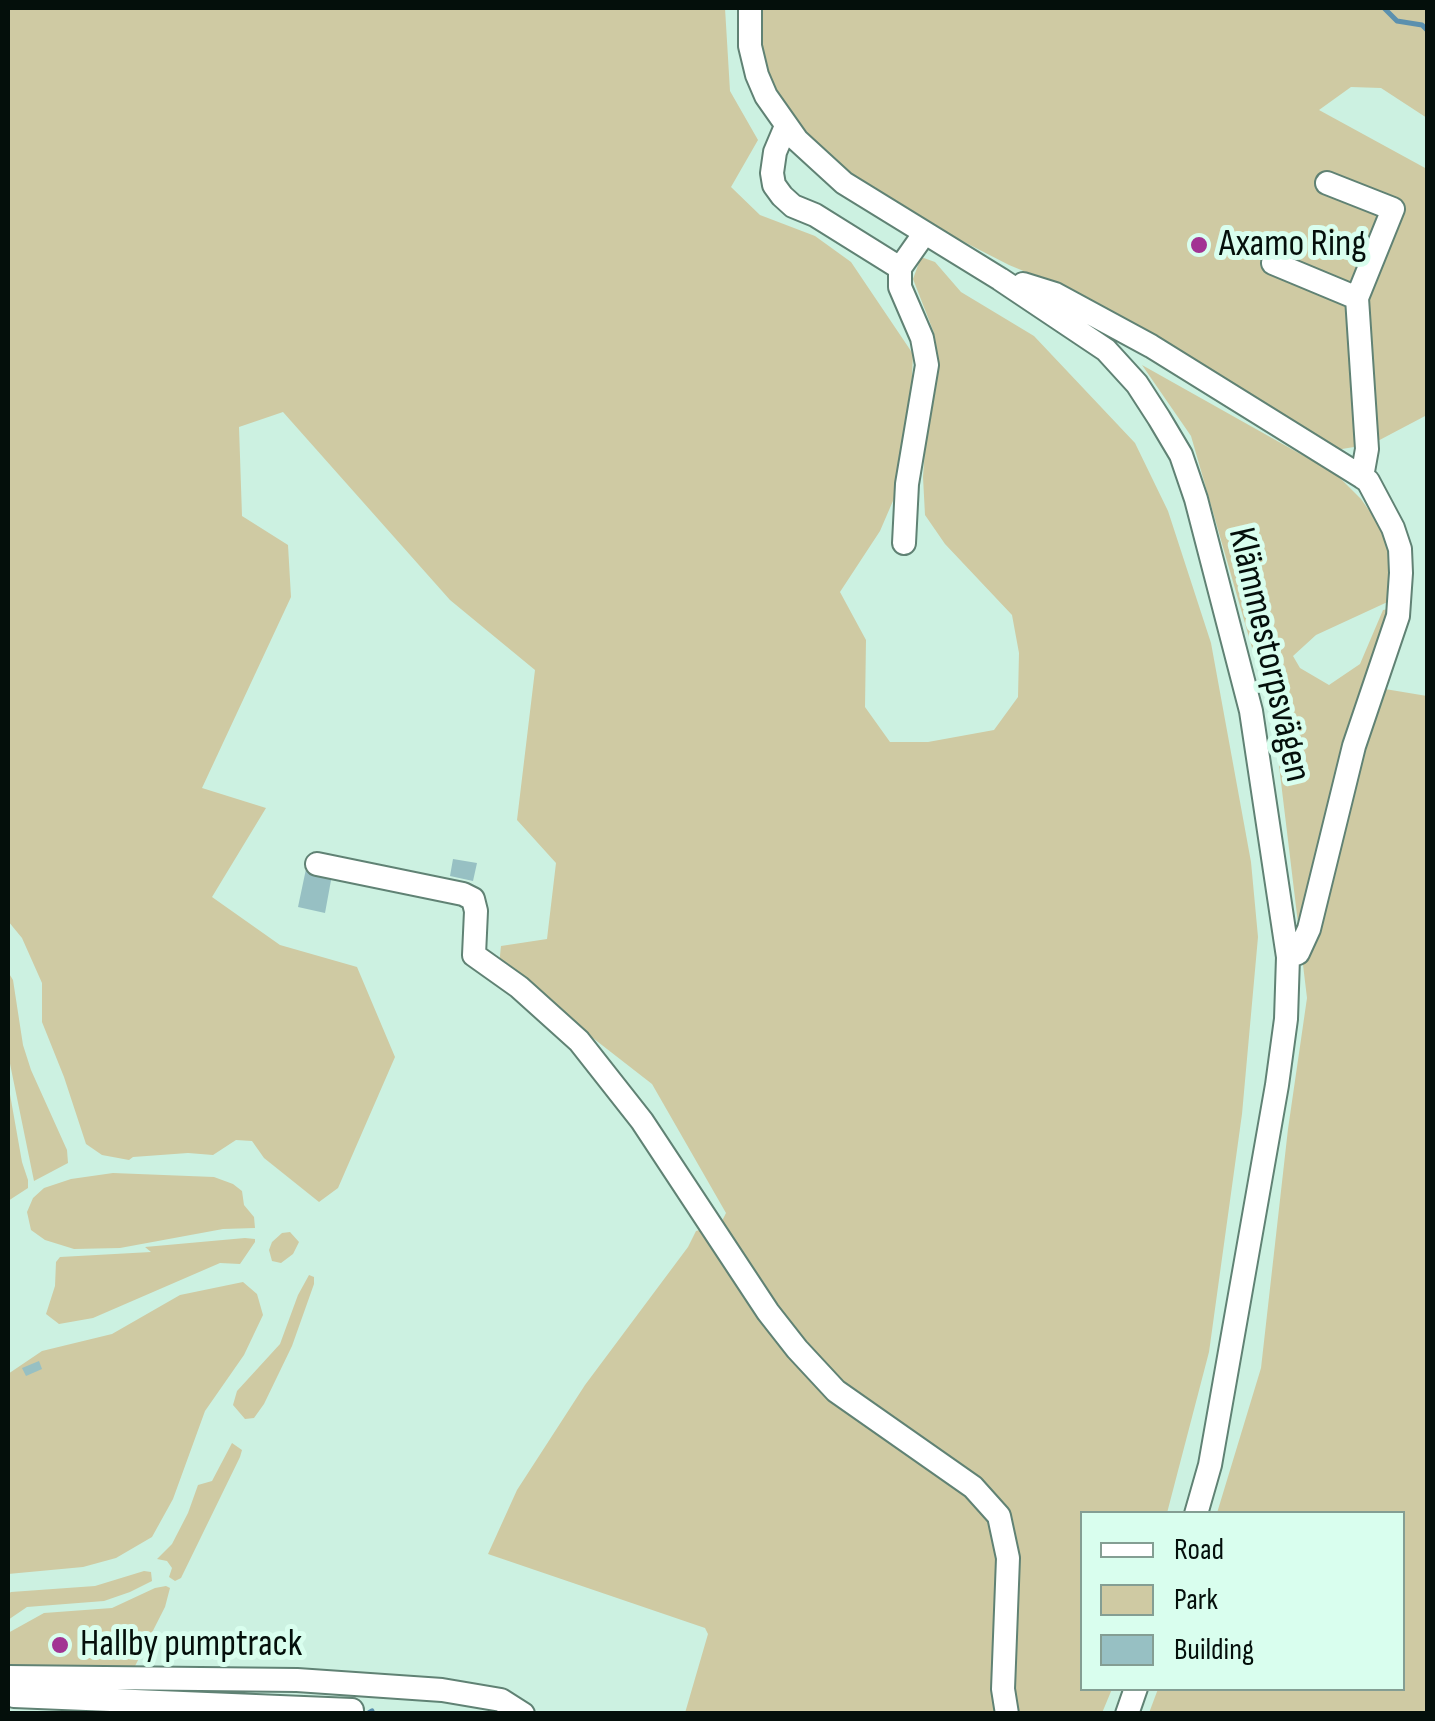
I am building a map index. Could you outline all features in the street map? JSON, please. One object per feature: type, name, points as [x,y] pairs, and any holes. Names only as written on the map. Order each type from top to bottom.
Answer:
[{"type":"street","name":"Klämmestorpsvägen","points":[[750,8],[750,46],[766,96],[815,158],[844,182],[1106,350],[1137,384],[1181,455],[1251,710],[1288,957],[1286,1019],[1277,1086],[1210,1465],[1197,1511]]},
{"type":"street","points":[[786,126],[775,152],[774,185],[792,206],[900,268]]},
{"type":"street","points":[[815,216],[835,201],[844,182]]},
{"type":"street","points":[[1327,182],[1394,210],[1357,298],[1367,449],[1362,476]]},
{"type":"street","points":[[904,543],[907,484],[927,366],[922,338],[900,287],[900,268],[924,234]]},
{"type":"street","points":[[1273,264],[1357,298]]},
{"type":"street","points":[[1000,279],[1055,294],[1151,346],[1362,476],[1368,480],[1393,528],[1400,549],[1402,596],[1382,669],[1354,746],[1305,942],[1288,957]]},
{"type":"street","points":[[317,864],[473,899],[474,956],[518,987],[579,1041],[642,1121],[797,1350],[836,1391],[932,1456],[985,1499],[999,1516],[1008,1558],[1003,1690],[1007,1714]]},
{"type":"street","points":[[13,1693],[298,1680],[472,1693],[501,1700],[523,1714]]},
{"type":"street","points":[[13,1693],[350,1712],[386,1688]]},
{"type":"green space","points":[[8,8],[725,8],[730,91],[758,140],[731,187],[760,215],[815,236],[851,262],[913,354],[908,466],[880,531],[840,592],[866,640],[865,707],[890,742],[928,742],[994,730],[1018,697],[1019,653],[1012,615],[945,544],[925,515],[927,419],[937,375],[934,333],[913,279],[921,257],[935,262],[961,292],[1034,336],[1135,443],[1168,511],[1211,643],[1251,862],[1258,937],[1242,1114],[1209,1352],[1168,1511],[1080,1511],[1080,1691],[1111,1691],[1102,1713],[685,1713],[708,1634],[705,1628],[488,1554],[517,1490],[585,1385],[696,1231],[720,1225],[726,1213],[652,1084],[499,965],[501,946],[547,939],[556,863],[517,820],[535,670],[450,600],[283,412],[239,427],[242,516],[288,545],[291,597],[202,788],[266,808],[212,897],[280,945],[357,967],[395,1057],[338,1188],[319,1202],[264,1158],[252,1141],[236,1140],[213,1155],[188,1153],[129,1160],[102,1155],[86,1144],[42,1022],[42,983],[22,938],[8,921]]},
{"type":"green space","name":"Axamo Ring","points":[[758,8],[1427,8],[1427,118],[1381,88],[1351,87],[1319,110],[1427,169],[1427,415],[1372,444],[1336,450],[1060,286],[931,225],[854,178],[792,122],[761,72]]},
{"type":"green space","points":[[1142,365],[1336,474],[1361,499],[1390,540],[1394,599],[1316,635],[1293,656],[1300,668],[1329,685],[1360,664],[1383,610],[1394,608],[1367,686],[1427,696],[1427,1713],[1149,1713],[1157,1691],[1405,1691],[1405,1511],[1218,1511],[1261,1368],[1307,998],[1274,724],[1191,436]]},
{"type":"green space","points":[[8,972],[13,980],[31,1070],[67,1150],[68,1163],[34,1181],[8,1054]]},
{"type":"green space","points":[[8,1083],[28,1188],[8,1201]]},
{"type":"green space","points":[[113,1173],[214,1177],[233,1184],[242,1191],[255,1228],[223,1229],[120,1248],[74,1249],[45,1240],[31,1230],[27,1212],[33,1198],[44,1188],[71,1179]]},
{"type":"green space","points":[[290,1232],[299,1242],[293,1254],[281,1263],[272,1261],[272,1242],[282,1233]]},
{"type":"green space","points":[[245,1238],[255,1242],[240,1264],[220,1263],[93,1318],[59,1324],[46,1314],[60,1257],[151,1252],[145,1247]]},
{"type":"green space","points":[[309,1275],[314,1277],[314,1284],[292,1346],[264,1404],[254,1418],[245,1419],[233,1405],[237,1391],[280,1344]]},
{"type":"green space","points":[[243,1282],[257,1294],[263,1315],[244,1355],[205,1411],[173,1499],[152,1537],[116,1558],[83,1567],[8,1574],[8,1374],[42,1351],[112,1334],[180,1295]]},
{"type":"green space","points":[[232,1443],[242,1450],[240,1457],[181,1578],[175,1581],[169,1577],[172,1568],[167,1561],[157,1559],[172,1544],[198,1485],[212,1481]]},
{"type":"green space","points":[[151,1572],[152,1581],[130,1592],[104,1601],[27,1607],[8,1620],[11,1592],[95,1586]]},
{"type":"green space","name":"Hallby pumptrack","points":[[166,1586],[170,1588],[165,1607],[133,1670],[8,1668],[8,1633],[44,1613],[112,1608]]},
{"type":"building","points":[[453,859],[477,863],[473,881],[450,876]]},
{"type":"building","points":[[306,869],[332,875],[325,913],[298,907]]},
{"type":"building","points":[[39,1361],[42,1369],[26,1376],[22,1368]]},
{"type":"waterway","points":[[1384,8],[1397,21],[1422,25],[1428,31]]},
{"type":"waterway","points":[[367,1714],[372,1711]]},
{"type":"place","name":"Axamo Ring","points":[[1199,245]]},
{"type":"place","name":"Hallby pumptrack","points":[[60,1645]]}]
